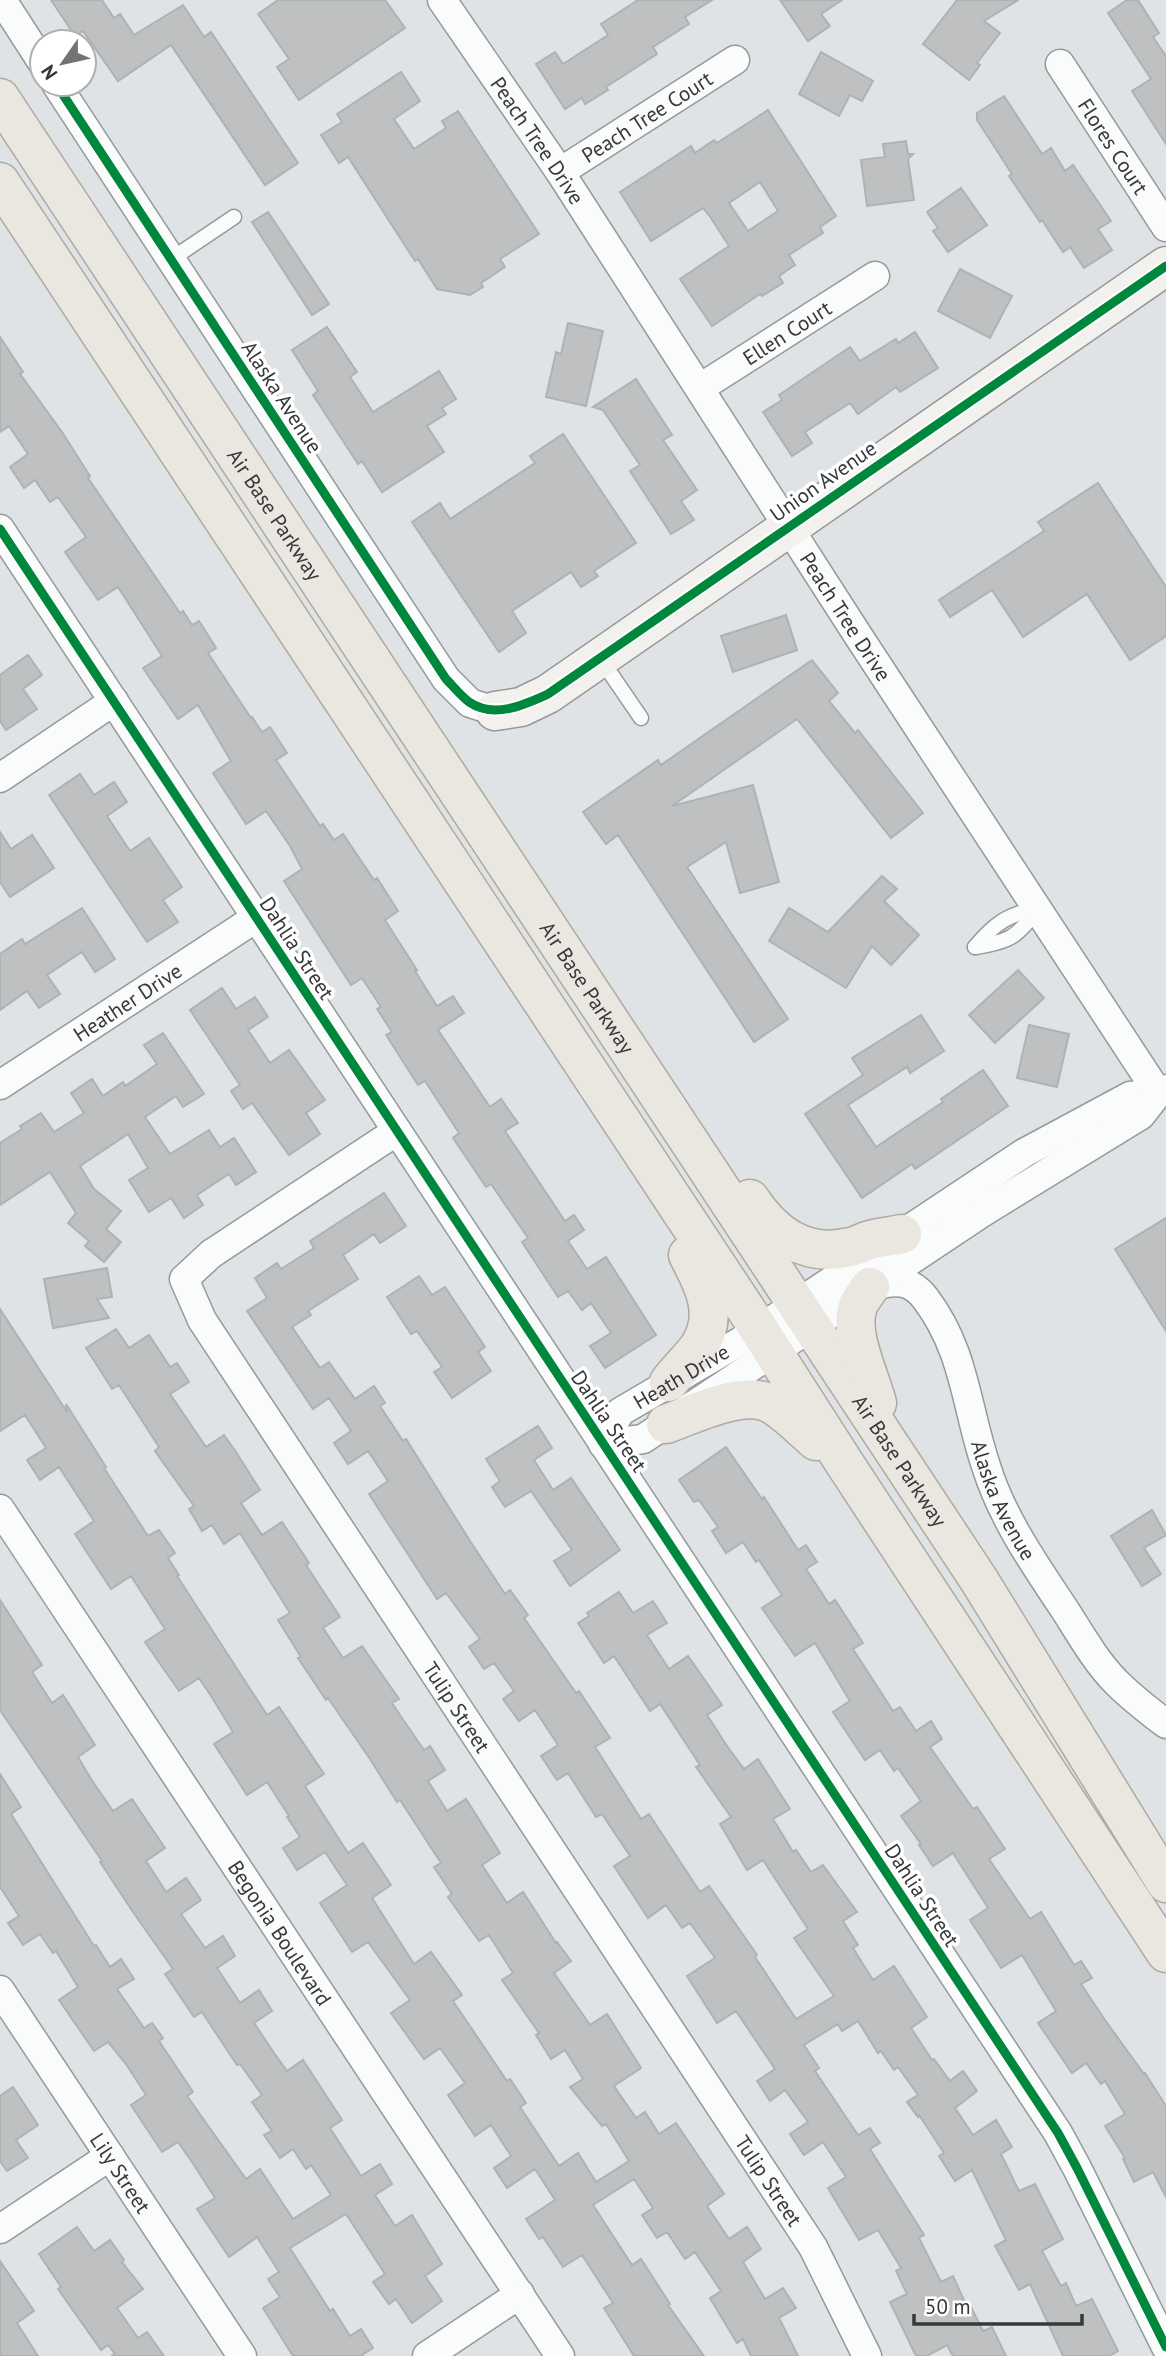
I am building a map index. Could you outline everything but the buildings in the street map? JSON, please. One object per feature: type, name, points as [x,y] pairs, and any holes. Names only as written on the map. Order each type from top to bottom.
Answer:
[{"type":"main road","name":"Air Base Parkway","points":[[0,98],[978,1580],[1166,1883]]},
{"type":"main road","points":[[0,182],[1166,1953]]},
{"type":"main road","points":[[605,1013],[687,1104],[762,1217],[776,1231],[794,1243],[827,1250],[902,1234]]},
{"type":"main road","points":[[650,1167],[676,1232],[700,1278],[711,1314],[698,1347],[669,1382]]},
{"type":"main road","points":[[870,1287],[858,1307],[856,1328],[885,1439]]},
{"type":"main road","points":[[666,1424],[731,1402],[752,1399],[771,1404],[845,1464]]},
{"type":"street","points":[[2,0],[28,40]]},
{"type":"street","name":"Peach Tree Drive","points":[[442,0],[560,172],[1038,908],[1164,1094]]},
{"type":"street","name":"Peach Tree Court","points":[[560,172],[735,60]]},
{"type":"street","name":"Flores Court","points":[[1060,64],[1166,227]]},
{"type":"street","name":"Alaska Avenue","points":[[65,98],[446,679],[470,703],[495,711]]},
{"type":"street","name":"Union Avenue","points":[[495,711],[521,706],[548,694],[1166,267]]},
{"type":"street","name":"Ellen Court","points":[[700,388],[875,276]]},
{"type":"street","name":"Dahlia Street","points":[[0,529],[1058,2133],[1166,2347]]},
{"type":"street","points":[[0,778],[114,701]]},
{"type":"street","name":"Heather Drive","points":[[0,1085],[256,918]]},
{"type":"street","name":"Heath Drive","points":[[603,1444],[643,1440],[666,1424],[766,1342],[804,1316],[902,1234],[965,1191],[1050,1138],[1130,1096],[1164,1094]]},
{"type":"street","name":"Heath Drive","points":[[804,1316],[870,1287],[1038,1176],[1141,1115],[1164,1094]]},
{"type":"street","name":"Tulip Street","points":[[397,1131],[211,1254],[184,1279],[202,1320],[813,2247],[867,2356]]},
{"type":"street","name":"Alaska Avenue","points":[[870,1287],[891,1282],[907,1282],[924,1295],[941,1321],[957,1357],[986,1469],[1020,1541],[1098,1661],[1117,1684],[1166,1724]]},
{"type":"street","name":"Heath Drive","points":[[603,1444],[620,1412],[669,1382],[766,1342]]},
{"type":"street","name":"Begonia Boulevard","points":[[0,1509],[561,2356]]},
{"type":"street","name":"Lily Street","points":[[0,1990],[242,2356]]},
{"type":"street","points":[[0,2229],[110,2156]]},
{"type":"street","points":[[427,2356],[520,2294]]},
{"type":"lane","points":[[170,260],[234,217]]},
{"type":"lane","points":[[600,658],[641,718]]},
{"type":"cycle path","points":[[65,98],[446,679],[469,702],[489,709],[509,708],[548,694],[1166,266]]},
{"type":"cycle path","points":[[0,529],[1058,2133],[1166,2347]]}]
